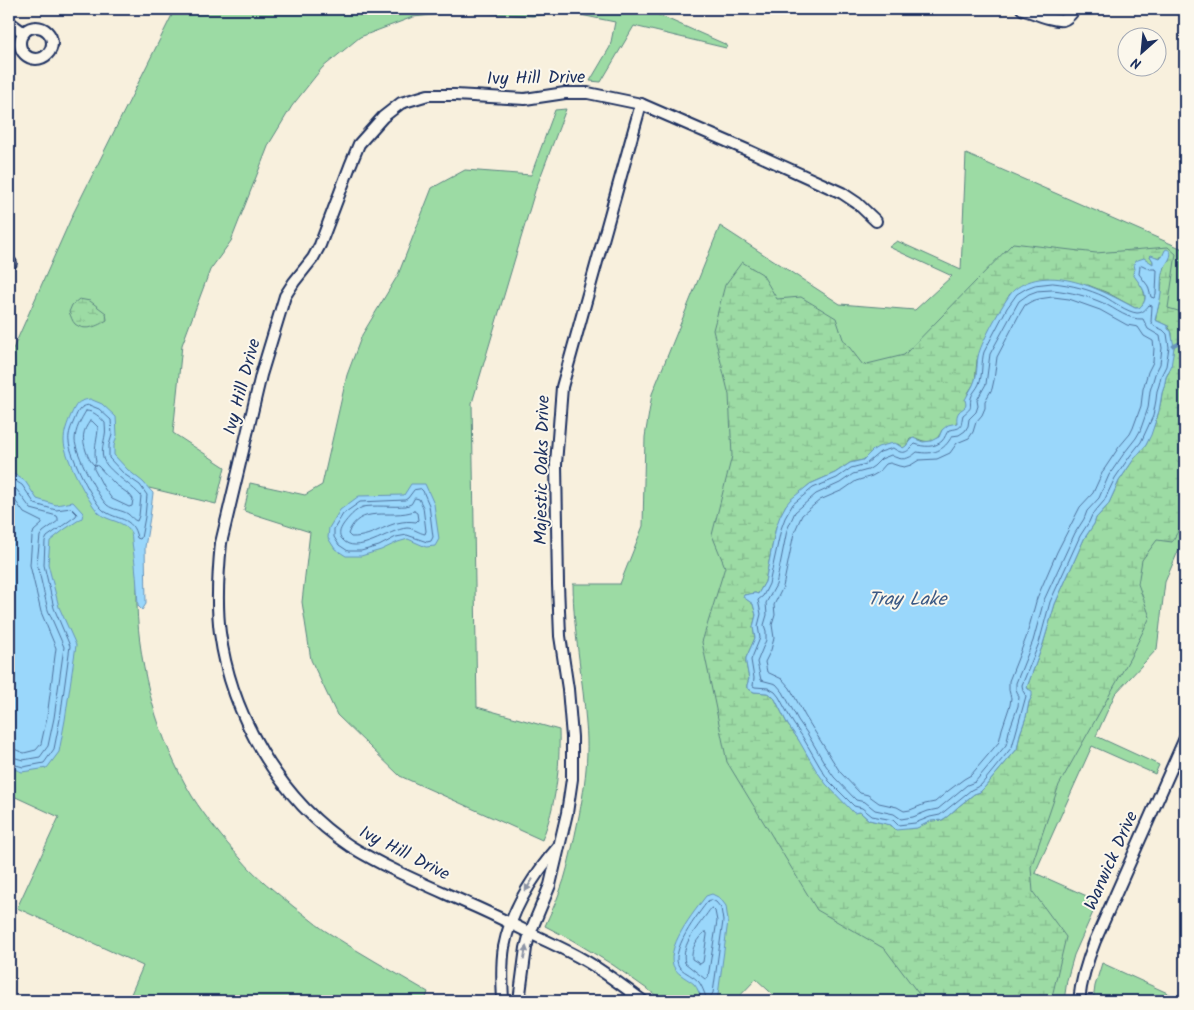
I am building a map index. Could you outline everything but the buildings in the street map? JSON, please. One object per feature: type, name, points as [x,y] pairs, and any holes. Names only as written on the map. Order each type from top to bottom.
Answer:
[{"type":"street","points":[[1022,9],[1054,20],[1063,20],[1075,9]]},
{"type":"street","points":[[9,22],[24,33]]},
{"type":"street","name":"Ivy Hill Drive","points":[[643,1001],[614,979],[568,951],[375,860],[349,845],[299,803],[279,779],[262,752],[246,722],[225,663],[217,600],[221,543],[261,375],[285,296],[313,258],[320,245],[359,144],[383,117],[400,103],[428,94],[525,99],[565,93],[588,93],[641,104],[842,193],[857,203],[876,222]]},
{"type":"street","name":"Majestic Oaks Drive","points":[[519,1001],[526,948],[530,933],[550,885],[567,813],[572,779],[572,736],[568,689],[560,636],[558,584],[556,464],[562,386],[641,104]]},
{"type":"street","name":"Warwick Drive","points":[[1079,1001],[1080,986],[1095,940],[1185,738]]},
{"type":"street","name":"Majestic Oaks Drive","points":[[503,1001],[504,948],[510,923],[528,886],[558,846]]},
{"type":"green space","points":[[175,9],[645,9],[727,45],[726,48],[634,26],[601,82],[590,81],[610,47],[615,22],[566,12],[532,16],[462,12],[413,17],[360,37],[322,68],[292,106],[269,144],[231,241],[210,270],[182,345],[173,433],[225,467],[216,504],[149,488],[139,561],[137,605],[146,679],[160,728],[169,751],[192,796],[215,828],[247,866],[273,890],[324,930],[428,992],[425,1001],[128,1001],[143,966],[17,908],[59,817],[9,794],[9,358],[73,214]]},
{"type":"green space","points":[[566,109],[535,191],[472,403],[477,707],[559,730],[559,758],[554,800],[542,840],[400,776],[337,715],[311,660],[302,602],[310,532],[244,511],[250,483],[305,495],[322,485],[347,375],[362,335],[398,275],[432,188],[465,170],[531,175],[555,110]]},
{"type":"green space","points":[[966,154],[1185,250],[1185,535],[1165,582],[1157,649],[1115,694],[1096,736],[1159,765],[1155,774],[1092,746],[1035,873],[1098,901],[1074,955],[1067,980],[1064,1001],[780,1001],[756,979],[735,1001],[664,1001],[613,965],[545,926],[564,880],[579,814],[586,769],[586,724],[573,584],[620,584],[643,526],[645,437],[652,394],[720,226],[840,304],[915,310],[952,276],[889,247],[897,241],[961,270]]},
{"type":"green space","points":[[1013,243],[1096,253],[1168,247],[1176,254],[1168,308],[1185,313],[1185,519],[1172,542],[1157,540],[1142,560],[1138,584],[1150,617],[1130,658],[1059,785],[1031,867],[1033,892],[1066,937],[1051,1001],[924,1001],[885,949],[817,910],[727,762],[702,642],[725,567],[712,535],[732,456],[729,395],[713,330],[725,285],[742,262],[762,274],[777,299],[801,297],[836,318],[843,339],[863,365],[904,355]],"holes":[[[1164,254],[1170,258],[1163,272],[1160,300],[1155,320],[1168,326],[1172,333],[1174,347],[1157,418],[1146,445],[1119,481],[1108,505],[1096,518],[1084,539],[1055,604],[1027,687],[1032,696],[1017,749],[980,792],[974,794],[942,820],[931,821],[916,828],[894,829],[891,825],[869,820],[860,812],[854,812],[788,725],[771,694],[754,692],[747,688],[749,679],[746,658],[755,638],[753,627],[756,615],[753,604],[744,595],[758,594],[765,582],[776,527],[786,505],[810,484],[835,473],[850,463],[863,460],[873,450],[898,444],[903,448],[906,447],[910,439],[916,438],[928,442],[937,438],[942,430],[957,423],[959,412],[966,407],[968,393],[975,382],[977,360],[987,335],[1010,294],[1088,285],[1108,293],[1135,308],[1139,308],[1143,304],[1145,295],[1144,290],[1133,273],[1146,259],[1153,264],[1150,256],[1159,257]]]},
{"type":"green space","points":[[79,299],[90,301],[106,313],[107,320],[87,328],[75,324],[69,312],[72,305]]},
{"type":"green space","points":[[1102,963],[1185,1001],[1093,1001],[1095,986]]},
{"type":"water","name":"Tray Lake","points":[[1167,249],[1171,254],[1162,273],[1161,296],[1155,320],[1168,326],[1168,329],[1171,331],[1174,347],[1171,367],[1166,377],[1159,411],[1146,445],[1119,481],[1108,505],[1096,518],[1084,539],[1055,604],[1027,687],[1032,691],[1032,696],[1017,749],[980,792],[974,794],[942,820],[931,821],[917,828],[896,830],[891,825],[869,820],[860,812],[854,813],[826,784],[816,770],[788,725],[775,699],[767,693],[754,692],[747,688],[749,679],[746,658],[755,638],[753,627],[756,615],[753,604],[743,597],[744,595],[758,594],[765,582],[776,527],[786,505],[810,484],[835,473],[850,463],[863,460],[878,447],[895,443],[903,448],[913,438],[923,442],[931,441],[939,437],[942,430],[948,425],[957,423],[957,415],[965,406],[965,400],[975,380],[982,344],[1014,290],[1028,282],[1043,278],[1059,279],[1091,287],[1135,308],[1139,308],[1145,300],[1145,295],[1133,274],[1135,261],[1144,258],[1153,264],[1150,256],[1162,257]]},
{"type":"water","points":[[90,399],[102,404],[116,417],[117,435],[114,455],[153,493],[145,547],[146,604],[142,610],[138,606],[131,533],[121,523],[103,516],[94,507],[77,479],[65,448],[65,431],[74,408],[80,402]]},
{"type":"water","points":[[9,471],[25,481],[37,499],[56,505],[73,502],[83,513],[82,518],[50,541],[48,564],[59,607],[76,645],[59,752],[47,768],[22,772],[9,767]]},
{"type":"water","points":[[411,484],[425,484],[434,504],[439,539],[435,546],[426,547],[408,539],[361,556],[346,556],[335,549],[328,538],[329,528],[340,510],[359,496],[404,495]]},
{"type":"water","points":[[712,894],[720,898],[726,906],[728,921],[718,995],[714,1001],[703,1001],[694,984],[675,969],[672,961],[676,942],[682,931],[706,896]]},
{"type":"waterway","points":[[1173,346],[1185,340]]}]
